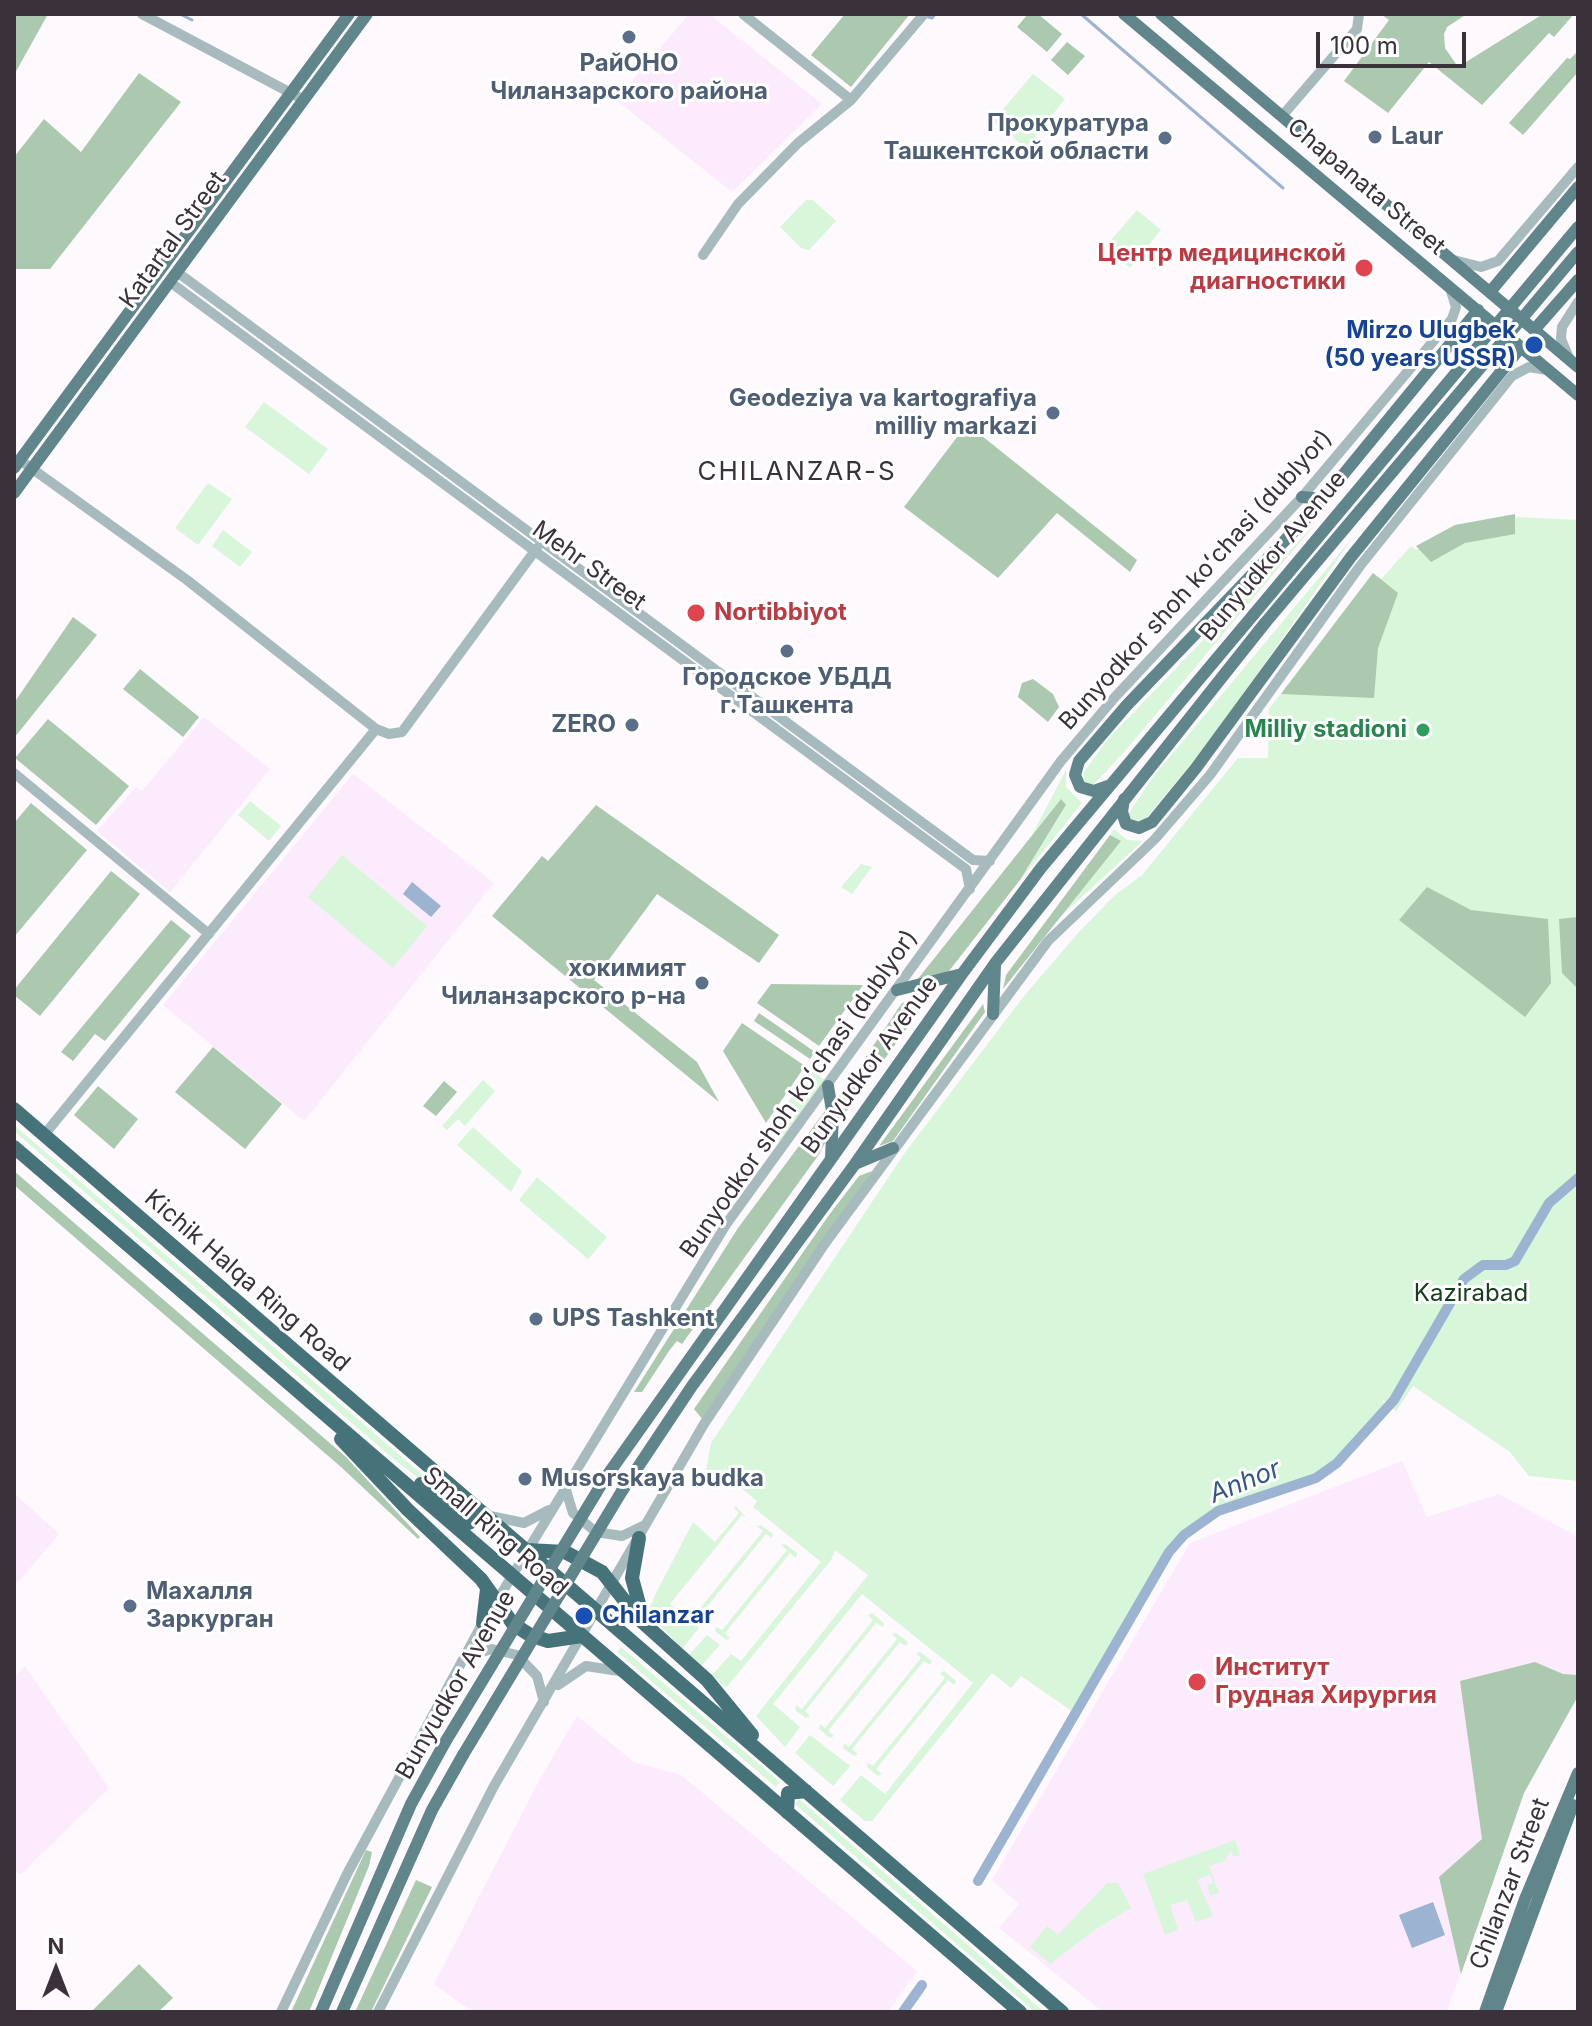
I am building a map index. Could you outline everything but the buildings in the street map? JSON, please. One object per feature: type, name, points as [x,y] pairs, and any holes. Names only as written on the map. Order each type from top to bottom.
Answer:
[{"type":"highway","points":[[14,1109],[44,1135]]},
{"type":"highway","name":"Small Ring Road","points":[[44,1135],[1062,2012]]},
{"type":"highway","name":"Small Ring Road","points":[[14,1147],[1020,2012]]},
{"type":"highway","points":[[279,1375],[492,1595],[513,1624],[530,1635],[557,1642],[582,1636]]},
{"type":"highway","points":[[385,1466],[419,1483],[469,1523],[478,1518],[474,1505]]},
{"type":"highway","points":[[639,1538],[633,1590],[654,1632]]},
{"type":"highway","points":[[527,1550],[546,1549],[572,1554],[591,1564],[613,1583],[654,1632],[707,1680],[777,1766]]},
{"type":"highway","points":[[483,1623],[492,1595]]},
{"type":"highway","points":[[787,1812],[788,1793],[796,1789],[806,1791]]},
{"type":"main road","name":"Katartal Street","points":[[17,464],[349,14]]},
{"type":"main road","name":"Katartal Street","points":[[14,493],[367,14]]},
{"type":"main road","name":"Chapanata Street","points":[[1124,14],[1578,395]]},
{"type":"main road","name":"Chapanata Street","points":[[1161,14],[1577,366]]},
{"type":"main road","points":[[1190,69],[1208,68],[1209,55]]},
{"type":"main road","points":[[1289,152],[1288,135],[1296,131],[1303,134]]},
{"type":"main road","points":[[1490,292],[1578,187]]},
{"type":"main road","name":"Bunyudkor Avenue","points":[[321,2012],[411,1804],[604,1480],[962,974],[1109,786],[1578,227]]},
{"type":"main road","name":"Bunyudkor Avenue","points":[[342,2012],[432,1810],[622,1491],[692,1386],[855,1164],[996,962],[1265,623],[1578,252]]},
{"type":"main road","points":[[161,268],[173,277]]},
{"type":"main road","points":[[1534,330],[1578,280]]},
{"type":"main road","points":[[1109,786],[1094,791],[1080,787],[1075,775],[1079,761],[1127,705],[1315,509],[1478,310]]},
{"type":"main road","points":[[1125,798],[1122,812],[1126,824],[1139,828],[1152,822],[1351,557],[1521,347]]},
{"type":"main road","points":[[1302,497],[1313,498],[1315,509]]},
{"type":"main road","points":[[993,1014],[996,962]]},
{"type":"main road","points":[[897,990],[962,974]]},
{"type":"main road","points":[[828,1086],[833,1117],[831,1158]]},
{"type":"main road","points":[[855,1164],[893,1148]]},
{"type":"main road","name":"Chilanzar Street","points":[[1485,2012],[1569,1816],[1578,1773]]},
{"type":"main road","name":"Chilanzar Street","points":[[1496,2012],[1578,1793]]},
{"type":"street","points":[[142,14],[304,100]]},
{"type":"street","points":[[743,14],[851,100]]},
{"type":"street","points":[[1282,116],[1357,29],[1359,14]]},
{"type":"street","points":[[703,255],[738,204],[798,143],[820,129],[851,100],[921,18]]},
{"type":"street","points":[[1450,259],[1481,267],[1498,261],[1578,167]]},
{"type":"street","name":"Mehr Street","points":[[173,277],[546,544],[697,656],[709,672]]},
{"type":"street","name":"Mehr Street","points":[[173,277],[444,484],[690,665],[709,672],[969,864]]},
{"type":"street","name":"Bunyodkor shoh koʻchasi (dublyor)","points":[[492,1595],[511,1575],[527,1550],[727,1223],[990,861],[1087,729],[1302,497],[1452,319],[1456,302],[1446,283]]},
{"type":"street","points":[[1577,366],[1566,352],[1561,334],[1565,320],[1578,302]]},
{"type":"street","points":[[378,2012],[494,1786],[704,1424],[893,1148],[1048,941],[1155,839],[1210,775],[1360,566],[1512,376],[1529,367],[1552,373]]},
{"type":"street","points":[[17,464],[32,468],[187,580],[376,729],[389,734],[402,732],[546,544]]},
{"type":"street","points":[[444,484],[452,475]]},
{"type":"street","points":[[690,665],[697,656]]},
{"type":"street","points":[[44,1135],[376,729]]},
{"type":"street","points":[[14,773],[209,934]]},
{"type":"street","points":[[970,891],[969,864],[990,861]]},
{"type":"street","points":[[474,1505],[501,1520],[524,1523],[542,1516],[563,1492],[573,1513],[596,1532],[622,1536],[648,1523]]},
{"type":"street","points":[[281,2012],[347,1874],[483,1623]]},
{"type":"street","points":[[464,1657],[492,1649],[517,1655],[537,1676],[544,1702]]},
{"type":"street","points":[[544,1702],[580,1667],[603,1666],[627,1675]]},
{"type":"shaded area","points":[[689,14],[717,14],[714,18],[822,104],[732,192],[616,100]]},
{"type":"shaded area","points":[[204,717],[270,769],[170,892],[97,831],[136,787],[142,791]]},
{"type":"shaded area","points":[[353,774],[494,883],[304,1121],[163,1005]]},
{"type":"shaded area","points":[[1402,1461],[1427,1517],[1499,1494],[1578,1537],[1578,1696],[1524,1793],[1447,2012],[1103,2012],[999,1928],[1019,1904],[992,1880],[1190,1543]]},
{"type":"shaded area","points":[[14,1493],[59,1534],[14,1587]]},
{"type":"shaded area","points":[[25,1666],[109,1788],[20,1875],[14,1869],[14,1678]]},
{"type":"shaded area","points":[[577,1716],[634,1762],[681,1775],[917,1971],[888,2012],[473,2012],[434,1984],[541,1777]]},
{"type":"green space","points":[[14,14],[48,14],[14,75]]},
{"type":"green space","points":[[845,14],[910,14],[851,87],[811,55]]},
{"type":"green space","points":[[1028,14],[1038,14],[1062,34],[1047,52],[1017,27]]},
{"type":"green space","points":[[1381,14],[1467,14],[1447,27],[1444,34],[1445,48],[1458,67],[1543,14],[1574,14],[1554,37],[1549,33],[1482,105],[1429,62],[1388,113],[1344,81],[1389,20]]},
{"type":"green space","points":[[1067,42],[1085,56],[1068,75],[1051,60]]},
{"type":"green space","points":[[1578,51],[1578,72],[1523,135],[1509,123],[1567,58],[1570,59]]},
{"type":"green space","points":[[139,73],[181,102],[50,269],[14,269],[14,157],[44,119],[81,152]]},
{"type":"green space","points":[[1033,74],[1065,99],[1026,148],[993,121]]},
{"type":"green space","points":[[806,200],[813,200],[836,221],[809,250],[801,248],[780,227]]},
{"type":"green space","points":[[1137,210],[1161,230],[1130,268],[1105,247]]},
{"type":"green space","points":[[264,402],[328,449],[309,474],[245,427]]},
{"type":"green space","points":[[967,424],[1137,560],[1130,572],[1057,513],[998,578],[904,507]]},
{"type":"green space","points":[[208,483],[232,499],[198,545],[175,528]]},
{"type":"green space","points":[[1515,514],[1515,534],[1465,543],[1431,562],[1416,546],[1455,525]]},
{"type":"green space","name":"Kazirabad","points":[[1515,517],[1578,520],[1578,1481],[1529,1476],[1510,1452],[1413,1386],[1396,1411],[1382,1399],[1386,1409],[1327,1471],[1218,1511],[1184,1535],[1151,1579],[1073,1712],[1021,1676],[1011,1688],[992,1673],[872,1821],[865,1821],[840,1800],[861,1775],[885,1794],[973,1683],[862,1594],[773,1704],[800,1727],[785,1747],[756,1716],[868,1575],[835,1550],[831,1560],[726,1688],[712,1675],[731,1654],[741,1661],[821,1562],[753,1507],[757,1501],[733,1481],[728,1487],[706,1471],[711,1443],[904,1154],[1024,996],[1115,895],[1142,875],[1238,758],[1268,758],[1269,709],[1373,573],[1381,579],[1411,546],[1416,550],[1429,541]]},
{"type":"green space","points":[[1317,522],[1125,751],[1094,784],[1085,785],[1083,773],[1108,739]]},
{"type":"green space","points":[[223,530],[252,552],[240,567],[212,546]]},
{"type":"green space","points":[[1354,536],[1211,740],[1141,824],[1130,823],[1129,813],[1153,777]]},
{"type":"green space","points":[[1373,573],[1398,593],[1378,648],[1374,698],[1281,694]]},
{"type":"green space","points":[[73,617],[97,635],[14,738],[14,703]]},
{"type":"green space","points":[[140,669],[199,717],[183,737],[123,689]]},
{"type":"green space","points":[[1033,679],[1053,694],[1059,707],[1048,722],[1018,697],[1022,683]]},
{"type":"green space","points":[[48,719],[129,786],[96,825],[15,758]]},
{"type":"green space","points":[[1066,770],[1066,787],[1082,803],[1020,880],[1066,806],[1060,800],[1032,835]]},
{"type":"green space","points":[[1061,799],[1066,805],[1020,880],[949,971],[944,975],[917,980]]},
{"type":"green space","points":[[250,801],[281,826],[269,841],[238,815]]},
{"type":"green space","points":[[31,803],[87,850],[14,937],[14,823]]},
{"type":"green space","points":[[596,805],[779,935],[759,963],[657,894],[594,980],[697,1062],[719,1102],[492,916],[542,856],[548,861]]},
{"type":"green space","points":[[1114,829],[1127,840],[1143,841],[1061,916],[1120,841],[1110,835]]},
{"type":"green space","points":[[1110,835],[1121,841],[1003,989],[1006,975]]},
{"type":"green space","points":[[342,855],[427,926],[393,968],[308,897]]},
{"type":"green space","points":[[861,864],[872,867],[852,894],[841,887]]},
{"type":"green space","points":[[111,871],[140,894],[40,1016],[14,995],[14,990]]},
{"type":"green space","points":[[1427,887],[1471,910],[1548,919],[1551,983],[1525,1017],[1399,920]]},
{"type":"green space","points":[[1578,917],[1578,989],[1562,973],[1559,919]]},
{"type":"green space","points":[[171,920],[191,936],[105,1041],[95,1034],[73,1061],[61,1052]]},
{"type":"green space","points":[[771,984],[863,985],[819,1046],[757,1003]]},
{"type":"green space","points":[[928,996],[840,1120],[838,1098],[902,1003]]},
{"type":"green space","points":[[983,1004],[985,1012],[893,1141],[879,1146]]},
{"type":"green space","points":[[759,1013],[815,1052],[810,1059],[754,1021]]},
{"type":"green space","points":[[742,1023],[805,1066],[766,1123],[723,1051]]},
{"type":"green space","points":[[213,1047],[282,1104],[245,1149],[175,1092]]},
{"type":"green space","points":[[811,1070],[825,1080],[781,1142],[772,1136],[775,1121]]},
{"type":"green space","points":[[483,1080],[495,1091],[465,1126],[458,1119],[447,1130],[442,1126]]},
{"type":"green space","points":[[444,1081],[457,1092],[436,1116],[423,1106]]},
{"type":"green space","points":[[98,1086],[138,1119],[114,1149],[74,1115]]},
{"type":"green space","points":[[825,1111],[826,1141],[820,1153],[682,1344],[677,1341],[642,1392],[634,1392],[738,1228]]},
{"type":"green space","points":[[14,1125],[471,1516],[397,1462],[14,1131]]},
{"type":"green space","points":[[473,1127],[522,1171],[511,1192],[457,1145]]},
{"type":"green space","points":[[14,1171],[346,1457],[420,1537],[418,1539],[341,1467],[14,1185]]},
{"type":"green space","points":[[872,1171],[703,1420],[694,1409],[829,1215],[859,1176]]},
{"type":"green space","points":[[537,1177],[607,1237],[588,1259],[519,1200]]},
{"type":"green space","points":[[736,1506],[747,1519],[742,1515],[670,1604],[699,1628],[682,1649],[648,1612],[693,1522],[715,1542],[739,1513],[734,1508]]},
{"type":"green space","points":[[761,1525],[773,1534],[772,1538],[766,1534],[701,1614],[706,1619],[702,1621],[691,1612],[692,1608],[698,1611],[763,1531],[757,1526]]},
{"type":"green space","points":[[785,1544],[797,1553],[796,1558],[790,1553],[725,1633],[730,1638],[726,1640],[715,1631],[716,1627],[722,1630],[787,1550],[781,1545]]},
{"type":"green space","points":[[872,1613],[884,1623],[883,1627],[876,1623],[805,1711],[810,1716],[806,1718],[795,1710],[796,1705],[802,1709],[873,1620],[868,1615]]},
{"type":"green space","points":[[896,1633],[908,1642],[906,1646],[900,1642],[828,1731],[834,1736],[830,1738],[819,1729],[820,1724],[825,1728],[897,1639],[892,1634]]},
{"type":"green space","points":[[707,1635],[720,1645],[701,1666],[689,1655]]},
{"type":"green space","points":[[621,1647],[780,1782],[776,1787],[617,1652]]},
{"type":"green space","points":[[920,1652],[932,1661],[930,1665],[924,1661],[852,1749],[858,1754],[854,1756],[843,1748],[844,1743],[849,1747],[921,1658],[916,1653]]},
{"type":"green space","points":[[1535,1662],[1563,1674],[1578,1675],[1578,1696],[1524,1793],[1461,1974],[1439,1877],[1482,1839],[1460,1681]]},
{"type":"green space","points":[[944,1671],[956,1681],[954,1685],[948,1680],[876,1769],[882,1774],[878,1776],[867,1767],[868,1763],[873,1766],[945,1678],[940,1673]]},
{"type":"green space","points":[[810,1735],[850,1766],[833,1786],[795,1753]]},
{"type":"green space","points":[[799,1799],[1044,2012],[1035,2012],[795,1804]]},
{"type":"green space","points":[[1235,1840],[1240,1855],[1234,1857],[1231,1851],[1224,1861],[1209,1866],[1219,1893],[1210,1896],[1207,1885],[1213,1883],[1210,1874],[1197,1880],[1213,1916],[1196,1922],[1187,1900],[1170,1905],[1178,1930],[1165,1935],[1143,1874]]},
{"type":"green space","points":[[366,1850],[372,1852],[369,1866],[309,2012],[291,2012]]},
{"type":"green space","points":[[416,1880],[432,1887],[371,2012],[355,2012]]},
{"type":"green space","points":[[1107,1883],[1118,1883],[1131,1908],[1096,1929],[1050,1964],[1030,1947],[1047,1926],[1058,1935]]},
{"type":"green space","points":[[139,1964],[173,1998],[158,2012],[91,2012]]},
{"type":"water","points":[[412,882],[441,906],[431,917],[403,894]]},
{"type":"water","points":[[1433,1902],[1445,1935],[1412,1948],[1399,1915]]},
{"type":"waterway","points":[[180,14],[192,20]]},
{"type":"waterway","points":[[925,16],[932,18],[935,14]]},
{"type":"waterway","points":[[1081,14],[1283,188]]},
{"type":"waterway","name":"Anhor","points":[[978,1881],[1169,1552],[1184,1535],[1218,1511],[1316,1478],[1337,1463],[1394,1400],[1464,1279],[1483,1265],[1506,1265],[1515,1261],[1549,1203],[1578,1178]]},
{"type":"waterway","name":"Anhor","points":[[903,2012],[922,1985]]},
{"type":"place","name":"РайОНО Чиланзарского района","points":[[629,37]]},
{"type":"place","name":"Laur","points":[[1375,137]]},
{"type":"place","name":"Прокуратура Ташкентской области","points":[[1165,138]]},
{"type":"place","name":"Центр медицинской диагностики","points":[[1364,268]]},
{"type":"place","name":"Mirzo Ulugbek (50 years USSR)","points":[[1534,345]]},
{"type":"place","name":"Geodeziya va kartografiya milliy markazi","points":[[1053,413]]},
{"type":"place","name":"Nortibbiyot","points":[[696,613]]},
{"type":"place","name":"Городское УБДД г.Ташкента","points":[[787,651]]},
{"type":"place","name":"ZERO","points":[[632,725]]},
{"type":"place","name":"Milliy stadioni","points":[[1423,730]]},
{"type":"place","name":"хокимият Чиланзарского р-на","points":[[702,983]]},
{"type":"place","name":"UPS Tashkent","points":[[536,1319]]},
{"type":"place","name":"Musorskaya budka","points":[[525,1479]]},
{"type":"place","name":"Махалля Заркурган","points":[[130,1606]]},
{"type":"place","name":"Chilanzar","points":[[584,1616]]},
{"type":"place","name":"Институт Грудная Хирургия","points":[[1197,1682]]},
{"type":"district","name":"CHILANZAR-S","points":[[797,472]]}]
